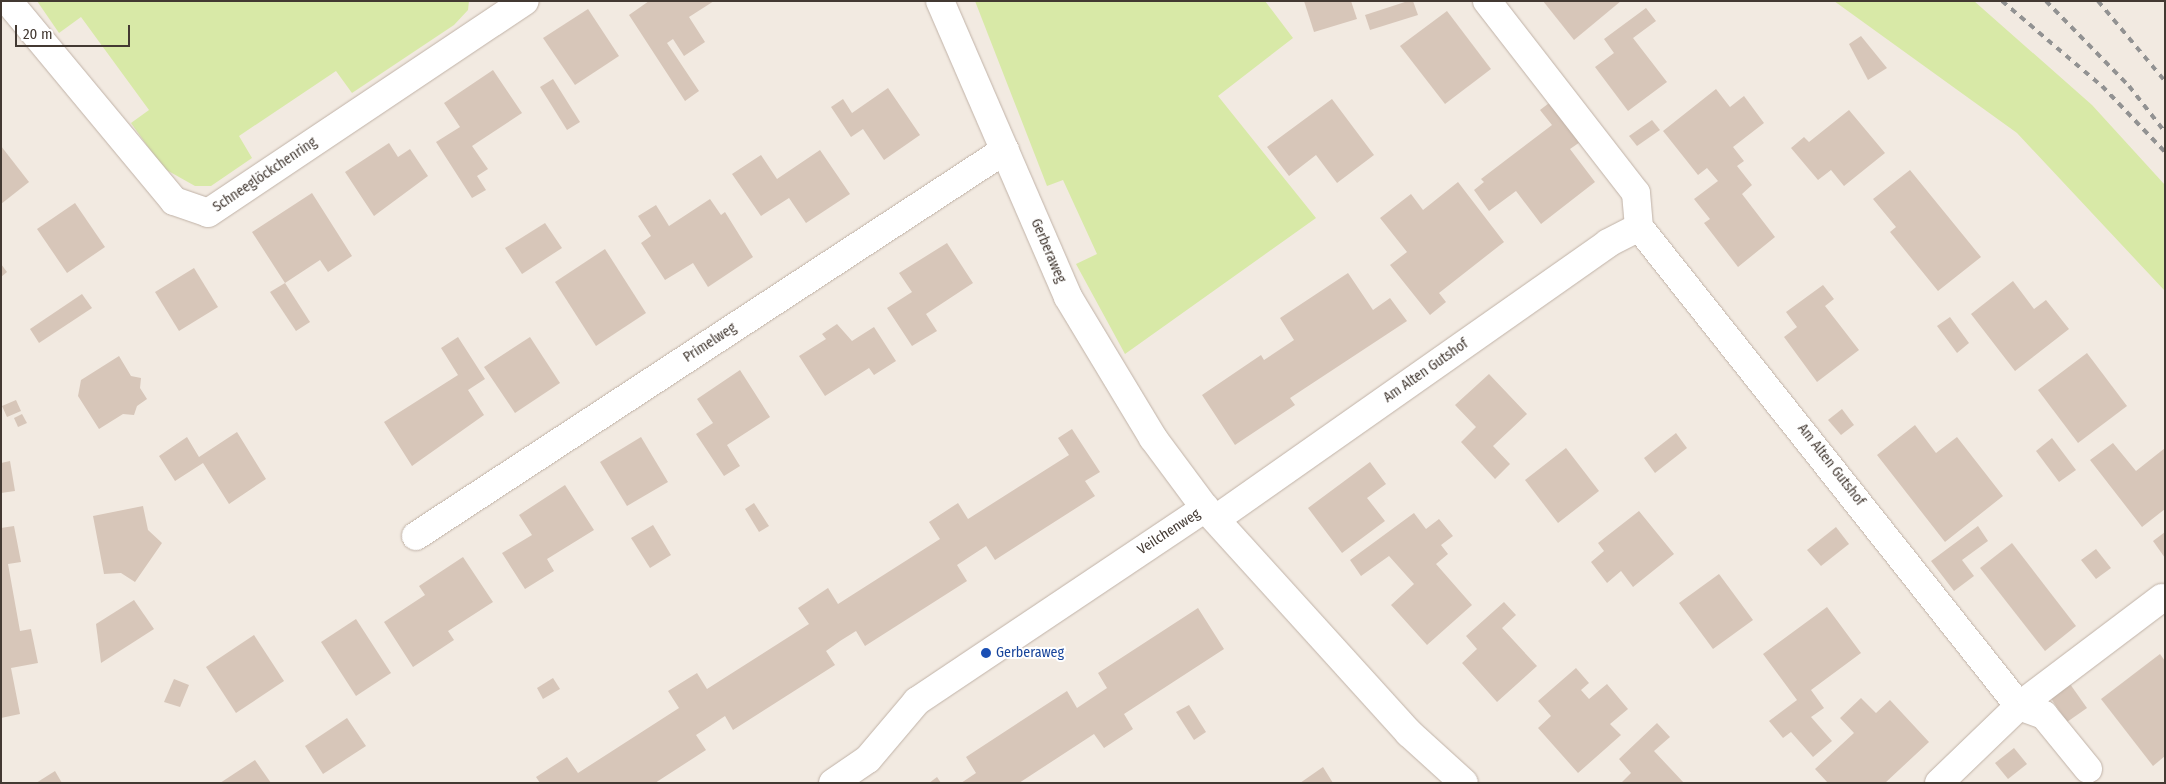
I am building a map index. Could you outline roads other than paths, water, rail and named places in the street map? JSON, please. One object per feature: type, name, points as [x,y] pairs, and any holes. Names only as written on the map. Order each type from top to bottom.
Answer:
[{"type":"street","name":"Schneeglöckchenring","points":[[8,1],[174,201],[208,213],[519,3]]},
{"type":"street","name":"Gerberaweg","points":[[940,1],[1068,297],[1153,438],[1210,514]]},
{"type":"street","points":[[1487,1],[1636,193],[1639,227]]},
{"type":"street","name":"Primelweg","points":[[416,536],[1005,150]]},
{"type":"street","name":"Am Alten Gutshof","points":[[1210,514],[1608,243],[1639,227],[2019,706]]},
{"type":"street","name":"Veilchenweg","points":[[833,783],[868,758],[917,701],[1210,514],[1434,774],[1464,783]]},
{"type":"street","points":[[1939,783],[2019,706],[2162,598]]},
{"type":"street","points":[[2019,706],[2044,715],[2088,769]]},
{"type":"railway","points":[[2002,1],[2102,86],[2165,152]]},
{"type":"railway","points":[[2046,1],[2129,86],[2165,132]]},
{"type":"railway","points":[[2098,1],[2165,81]]},
{"type":"place","name":"Gerberaweg","points":[[986,653]]}]
